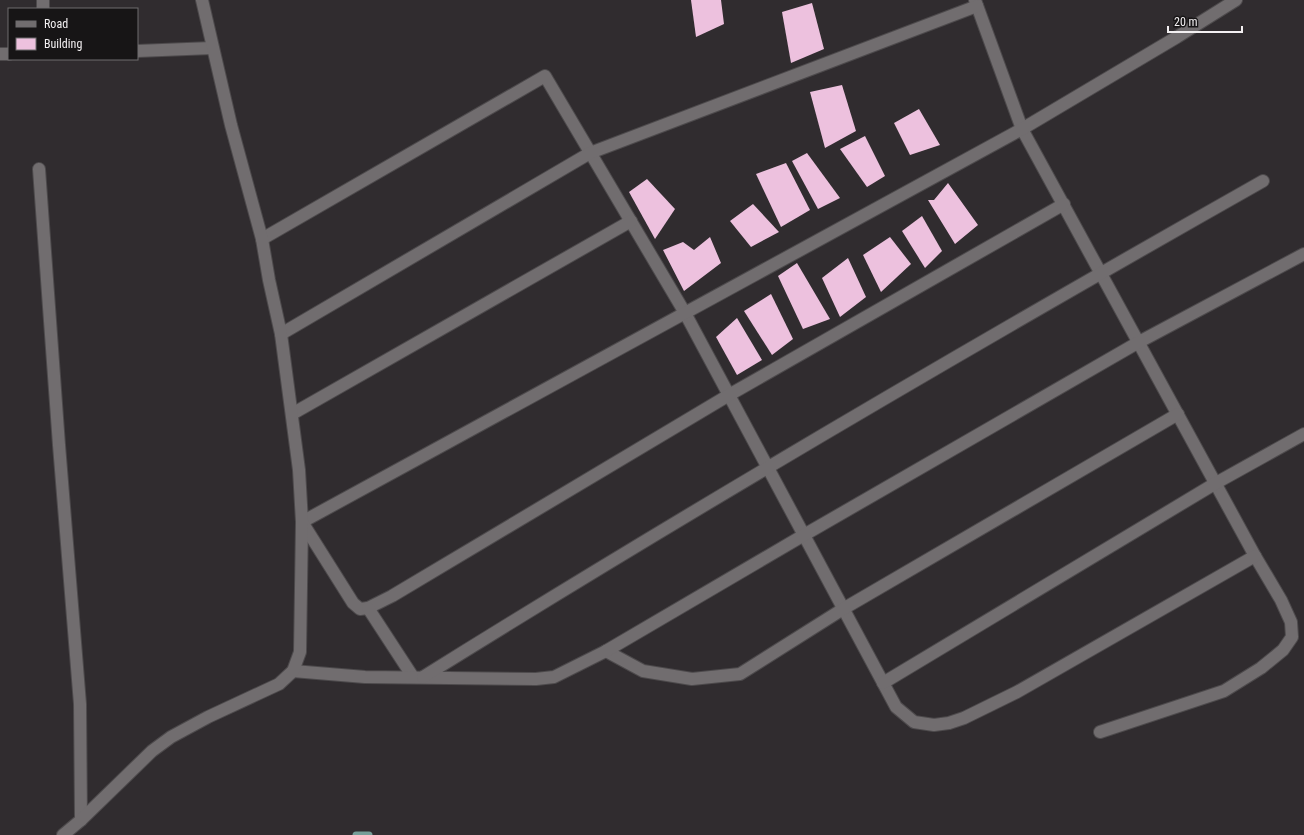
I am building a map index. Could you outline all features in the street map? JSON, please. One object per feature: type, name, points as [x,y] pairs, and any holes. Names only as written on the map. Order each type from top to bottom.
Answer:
[{"type":"street","points":[[63,835],[81,820],[152,752],[171,737],[208,717],[279,684],[293,671],[300,652],[302,522],[299,470],[281,334],[262,239],[212,48],[202,0]]},
{"type":"street","points":[[302,522],[1022,129],[1177,37],[1236,0]]},
{"type":"street","points":[[281,334],[590,153],[976,3],[1022,129],[1255,556],[1281,600],[1291,622],[1292,637],[1283,650],[1261,668],[1224,692],[1100,732]]},
{"type":"street","points":[[138,51],[212,48]]},
{"type":"street","points":[[262,239],[545,76],[685,313],[896,707],[914,722],[934,725],[949,723],[964,718],[1017,692],[1255,556]]},
{"type":"street","points":[[39,170],[59,453],[80,704],[81,820]]},
{"type":"street","points":[[418,677],[768,468],[1101,273],[1263,181]]},
{"type":"street","points":[[302,522],[353,603],[360,609],[368,608],[392,596],[729,396],[1064,204]]},
{"type":"street","points":[[292,414],[631,221]]},
{"type":"street","points":[[293,671],[365,677],[536,679],[554,677],[606,651],[1139,342],[1304,254]]},
{"type":"street","points":[[606,651],[643,671],[692,679],[740,674],[843,609],[1178,414]]},
{"type":"street","points":[[883,683],[1216,483],[1304,434]]},
{"type":"street","points":[[368,608],[418,677]]},
{"type":"building","points":[[691,0],[721,0],[724,24],[696,37]]},
{"type":"building","points":[[812,3],[824,49],[791,63],[782,12]]},
{"type":"building","points":[[842,85],[856,131],[825,148],[810,92]]},
{"type":"building","points":[[919,109],[940,145],[910,155],[894,123]]},
{"type":"building","points":[[865,136],[885,176],[867,187],[840,149]]},
{"type":"building","points":[[807,153],[840,198],[818,209],[792,161]]},
{"type":"building","points":[[786,163],[810,210],[781,227],[756,174]]},
{"type":"building","points":[[647,179],[675,209],[655,239],[629,192]]},
{"type":"building","points":[[948,183],[978,225],[955,244],[928,200],[934,200]]},
{"type":"building","points":[[753,204],[779,232],[751,247],[730,221]]},
{"type":"building","points":[[922,216],[942,251],[925,268],[902,231]]},
{"type":"building","points":[[710,237],[721,263],[684,291],[663,250],[683,242],[694,250]]},
{"type":"building","points":[[890,237],[911,264],[881,292],[863,255]]},
{"type":"building","points":[[848,258],[866,297],[840,317],[822,278]]},
{"type":"building","points":[[797,263],[830,319],[803,329],[778,276]]},
{"type":"building","points":[[771,294],[793,339],[772,355],[744,311]]},
{"type":"building","points":[[737,318],[762,360],[737,375],[716,337]]},
{"type":"waterway","points":[[356,835],[369,835]]}]
